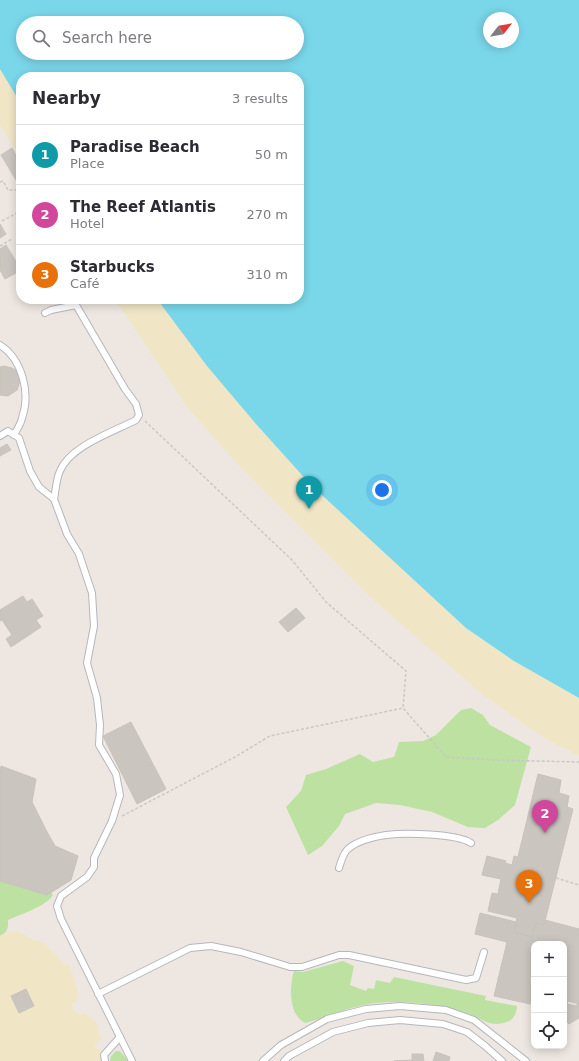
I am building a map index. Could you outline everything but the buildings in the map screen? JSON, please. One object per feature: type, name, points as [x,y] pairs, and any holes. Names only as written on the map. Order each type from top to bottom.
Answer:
[{"type":"lane","points":[[45,313],[51,310],[76,305],[125,389],[136,404],[139,415],[136,420],[80,448],[67,459],[60,472],[54,499]]},
{"type":"lane","points":[[0,345],[8,350],[16,363],[23,377],[26,394],[22,418],[14,435]]},
{"type":"lane","points":[[0,436],[8,431],[19,438],[30,471],[39,487],[54,499],[67,534],[79,554],[92,593],[94,626],[87,663],[97,698],[100,725],[98,745],[116,774],[120,794],[112,821],[94,858],[94,867],[83,881],[61,896],[57,906],[61,919],[132,1061]]},
{"type":"lane","points":[[340,868],[342,859],[347,849],[358,842],[386,835],[413,834],[441,836],[466,840],[470,843]]},
{"type":"lane","points":[[98,994],[190,948],[211,946],[241,952],[290,967],[302,967],[339,955],[349,954],[466,980],[476,978],[484,952]]},
{"type":"lane","points":[[263,1061],[281,1045],[327,1018],[366,1009],[400,1006],[446,1010],[474,1020],[526,1061]]},
{"type":"lane","points":[[284,1061],[289,1056],[333,1032],[368,1023],[400,1020],[443,1024],[467,1032],[502,1061]]},
{"type":"lane","points":[[104,1061],[104,1055],[120,1037]]},
{"type":"path","points":[[0,182],[3,181],[8,190],[16,190]]},
{"type":"path","points":[[2,221],[16,214]]},
{"type":"path","points":[[0,246],[12,238]]},
{"type":"path","points":[[139,415],[292,560],[326,602],[406,671],[403,708],[446,757],[579,762]]},
{"type":"path","points":[[112,821],[235,758],[270,736],[403,708]]},
{"type":"path","points":[[556,878],[579,884]]},
{"type":"green space","points":[[471,708],[483,715],[490,725],[531,747],[515,805],[498,820],[485,828],[468,827],[432,812],[400,805],[376,803],[345,814],[339,826],[322,846],[308,855],[286,807],[301,791],[306,775],[326,769],[360,754],[373,762],[394,757],[399,742],[423,741],[436,735],[461,710]]},
{"type":"green space","points":[[0,881],[47,895],[51,892],[53,895],[45,903],[8,920],[7,930],[0,936]]},
{"type":"green space","points":[[343,961],[354,966],[350,985],[366,991],[368,988],[374,989],[376,980],[390,983],[394,977],[486,996],[485,1000],[517,1006],[515,1014],[512,1020],[505,1023],[493,1024],[472,1015],[442,1007],[413,1003],[383,1002],[342,1011],[305,1023],[295,1013],[293,1007],[291,988],[294,971],[303,972]]},
{"type":"green space","points":[[116,1051],[120,1051],[128,1061],[110,1061],[111,1056]]},
{"type":"sand","points":[[0,69],[16,96],[16,151],[0,125]]},
{"type":"sand","points":[[118,304],[161,304],[207,366],[256,424],[311,485],[466,628],[514,661],[579,698],[579,756],[553,743],[482,694],[370,597],[240,467],[187,407]]},
{"type":"sand","points":[[18,931],[35,941],[38,940],[45,944],[63,963],[69,965],[75,979],[78,994],[75,1004],[72,1003],[73,1010],[79,1014],[83,1013],[91,1017],[96,1023],[101,1039],[94,1045],[96,1048],[102,1050],[101,1061],[0,1061],[0,936],[6,933]]},
{"type":"water","points":[[0,0],[579,0],[579,698],[514,661],[466,628],[311,485],[256,424],[207,366],[161,304],[304,304],[304,72],[16,72],[16,96],[0,69]]},
{"type":"place","name":"Paradise Beach","points":[[309,509]]},
{"type":"place","name":"The Reef Atlantis","points":[[545,833]]},
{"type":"place","name":"Starbucks","points":[[529,903]]}]
